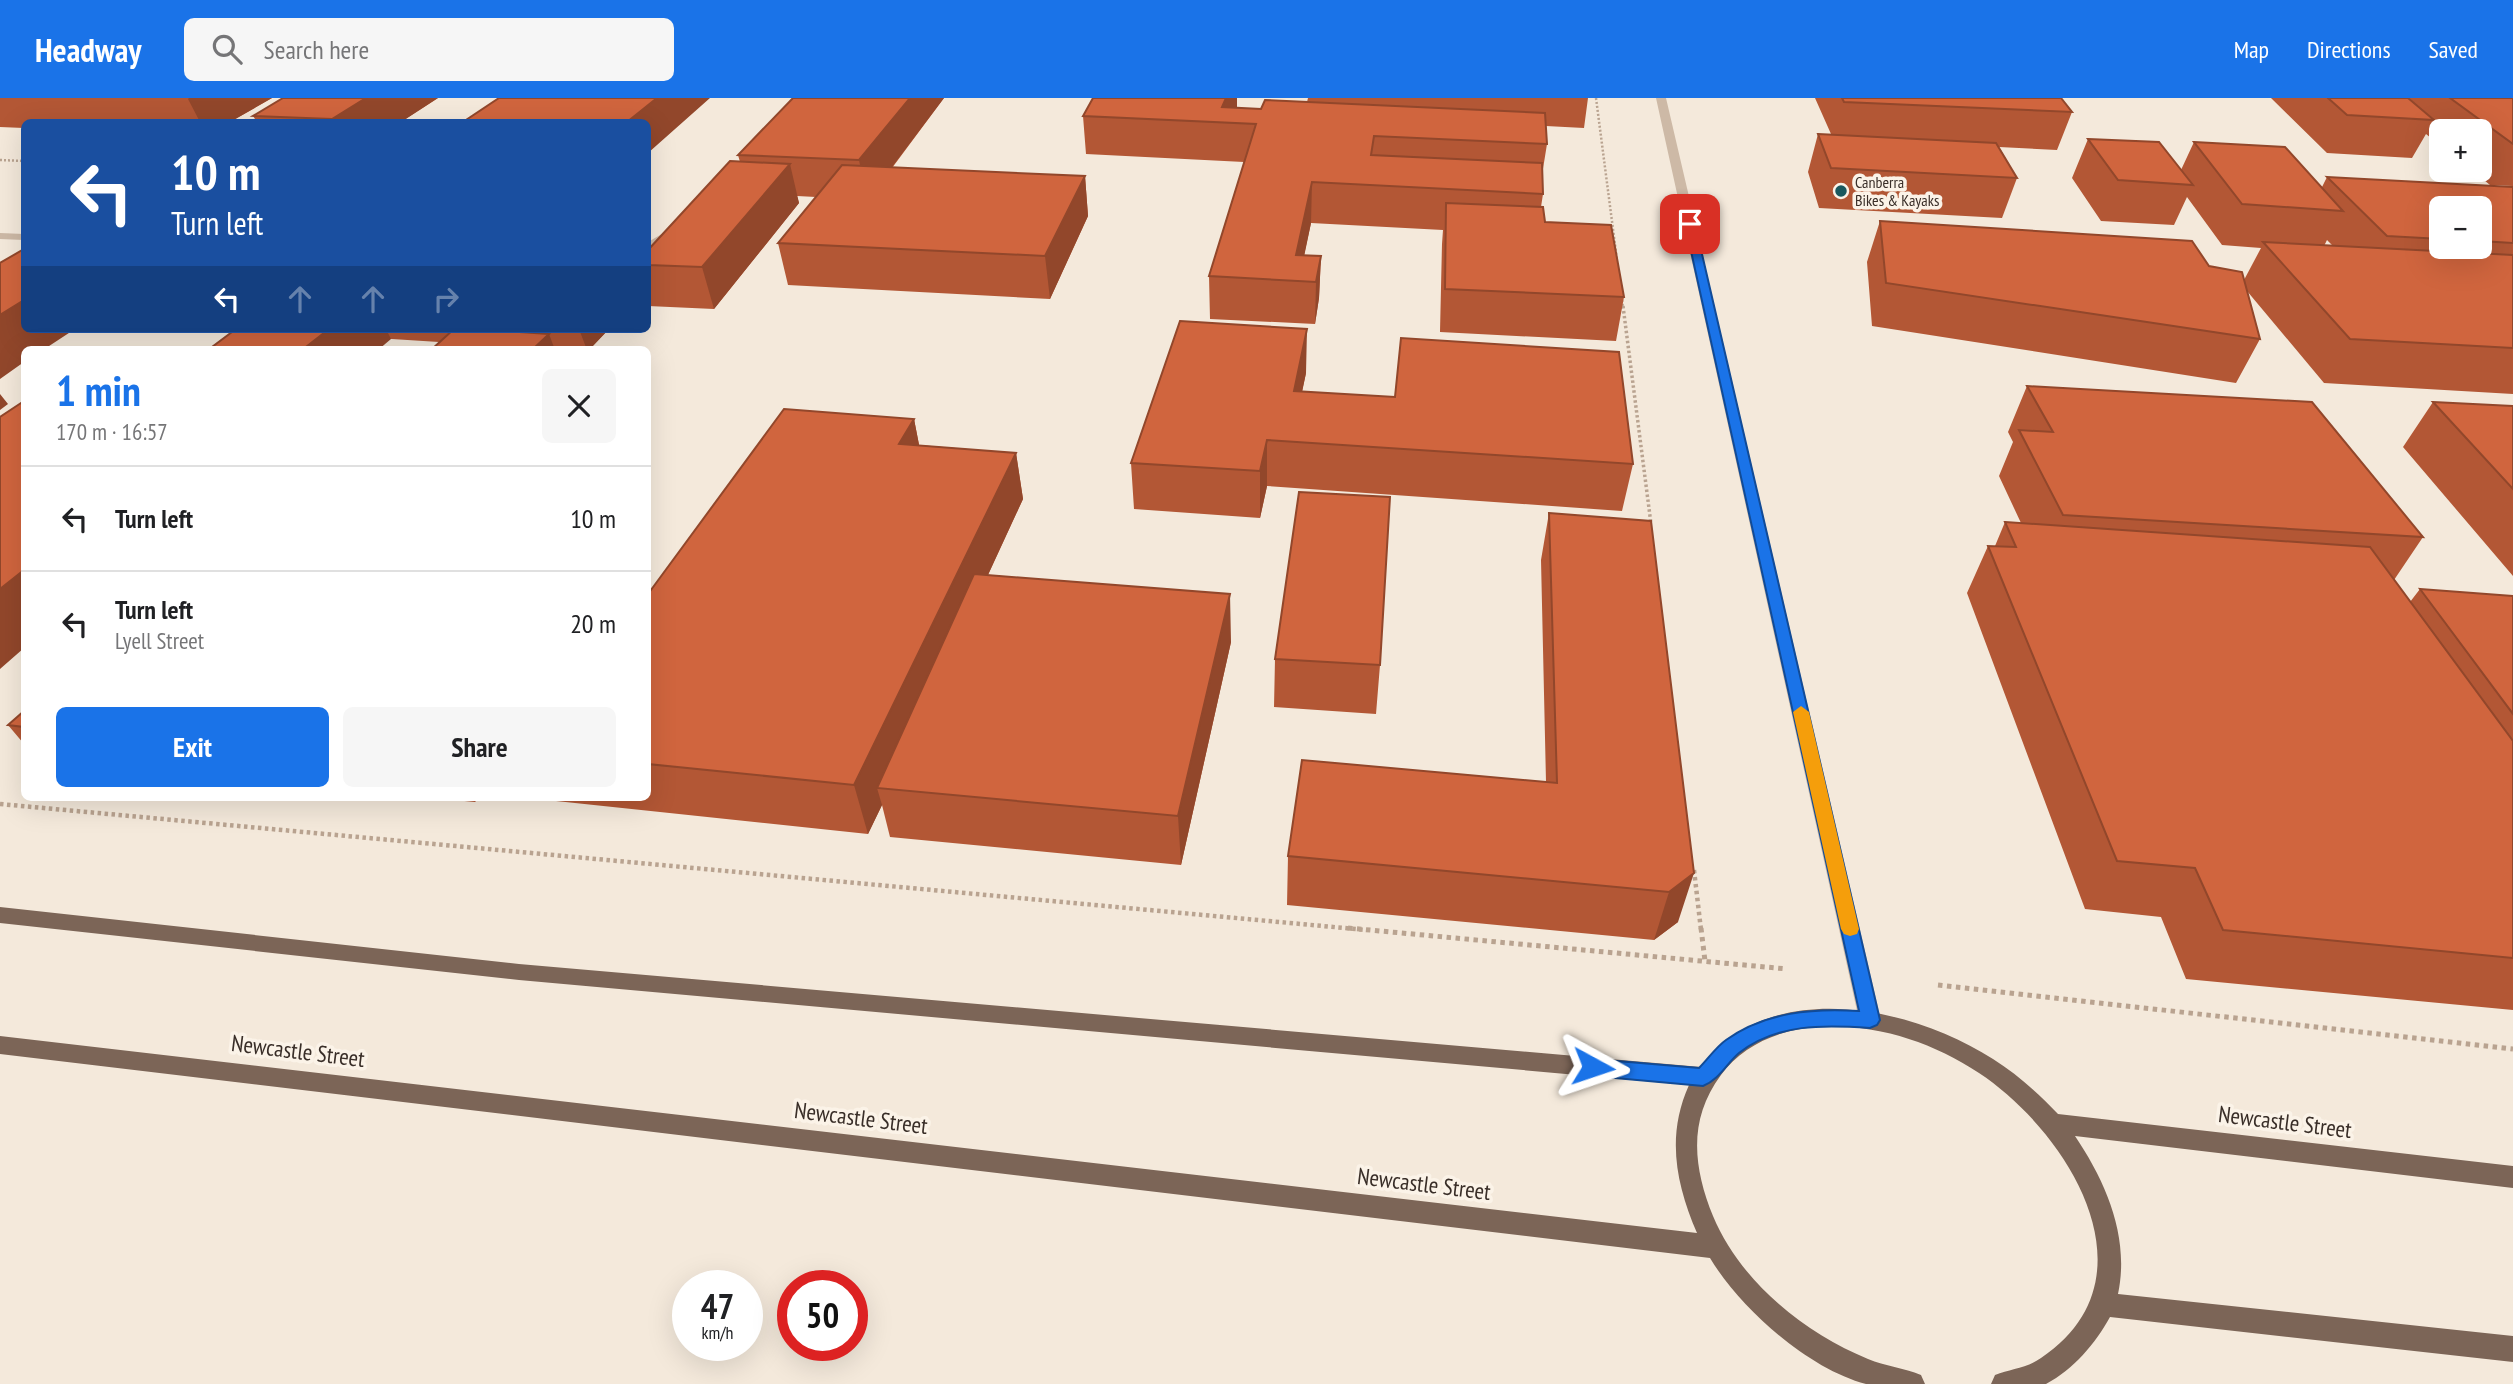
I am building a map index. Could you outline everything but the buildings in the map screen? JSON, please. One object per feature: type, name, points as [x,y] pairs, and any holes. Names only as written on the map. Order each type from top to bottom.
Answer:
[{"type":"main road","points":[[0,915],[519,972],[1703,1077]]},
{"type":"main road","points":[[1912,1384],[1863,1370],[1802,1337],[1753,1296],[1715,1247],[1694,1199],[1684,1154],[1688,1111],[1703,1077],[1733,1046],[1773,1026],[1818,1017],[1870,1020],[1919,1033],[1985,1065],[2021,1092],[2051,1122],[2082,1167],[2102,1212],[2110,1260],[2102,1304],[2078,1344],[2039,1374],[2004,1384]]},
{"type":"main road","name":"Newcastle Street","points":[[0,1045],[1715,1247]]},
{"type":"main road","name":"Newcastle Street","points":[[2051,1122],[2513,1177]]},
{"type":"main road","points":[[2102,1304],[2513,1349]]},
{"type":"street","points":[[1661,98],[1870,1020]]},
{"type":"street","points":[[651,244],[682,224]]},
{"type":"street","points":[[0,236],[21,237]]},
{"type":"path","points":[[1596,98],[1618,270]]},
{"type":"path","points":[[0,160],[21,161]]},
{"type":"path","points":[[1621,295],[1651,525]]},
{"type":"path","points":[[0,804],[1861,976],[2513,1049]]},
{"type":"path","points":[[1693,866],[1705,961]]},
{"type":"slow traffic","points":[[1801,712],[1850,929]]},
{"type":"place","name":"Canberra Bikes & Kayaks","points":[[1841,191]]},
{"type":"route","points":[[1593,1067],[1703,1077],[1733,1046],[1773,1026],[1818,1017],[1870,1020],[1690,224]]}]
